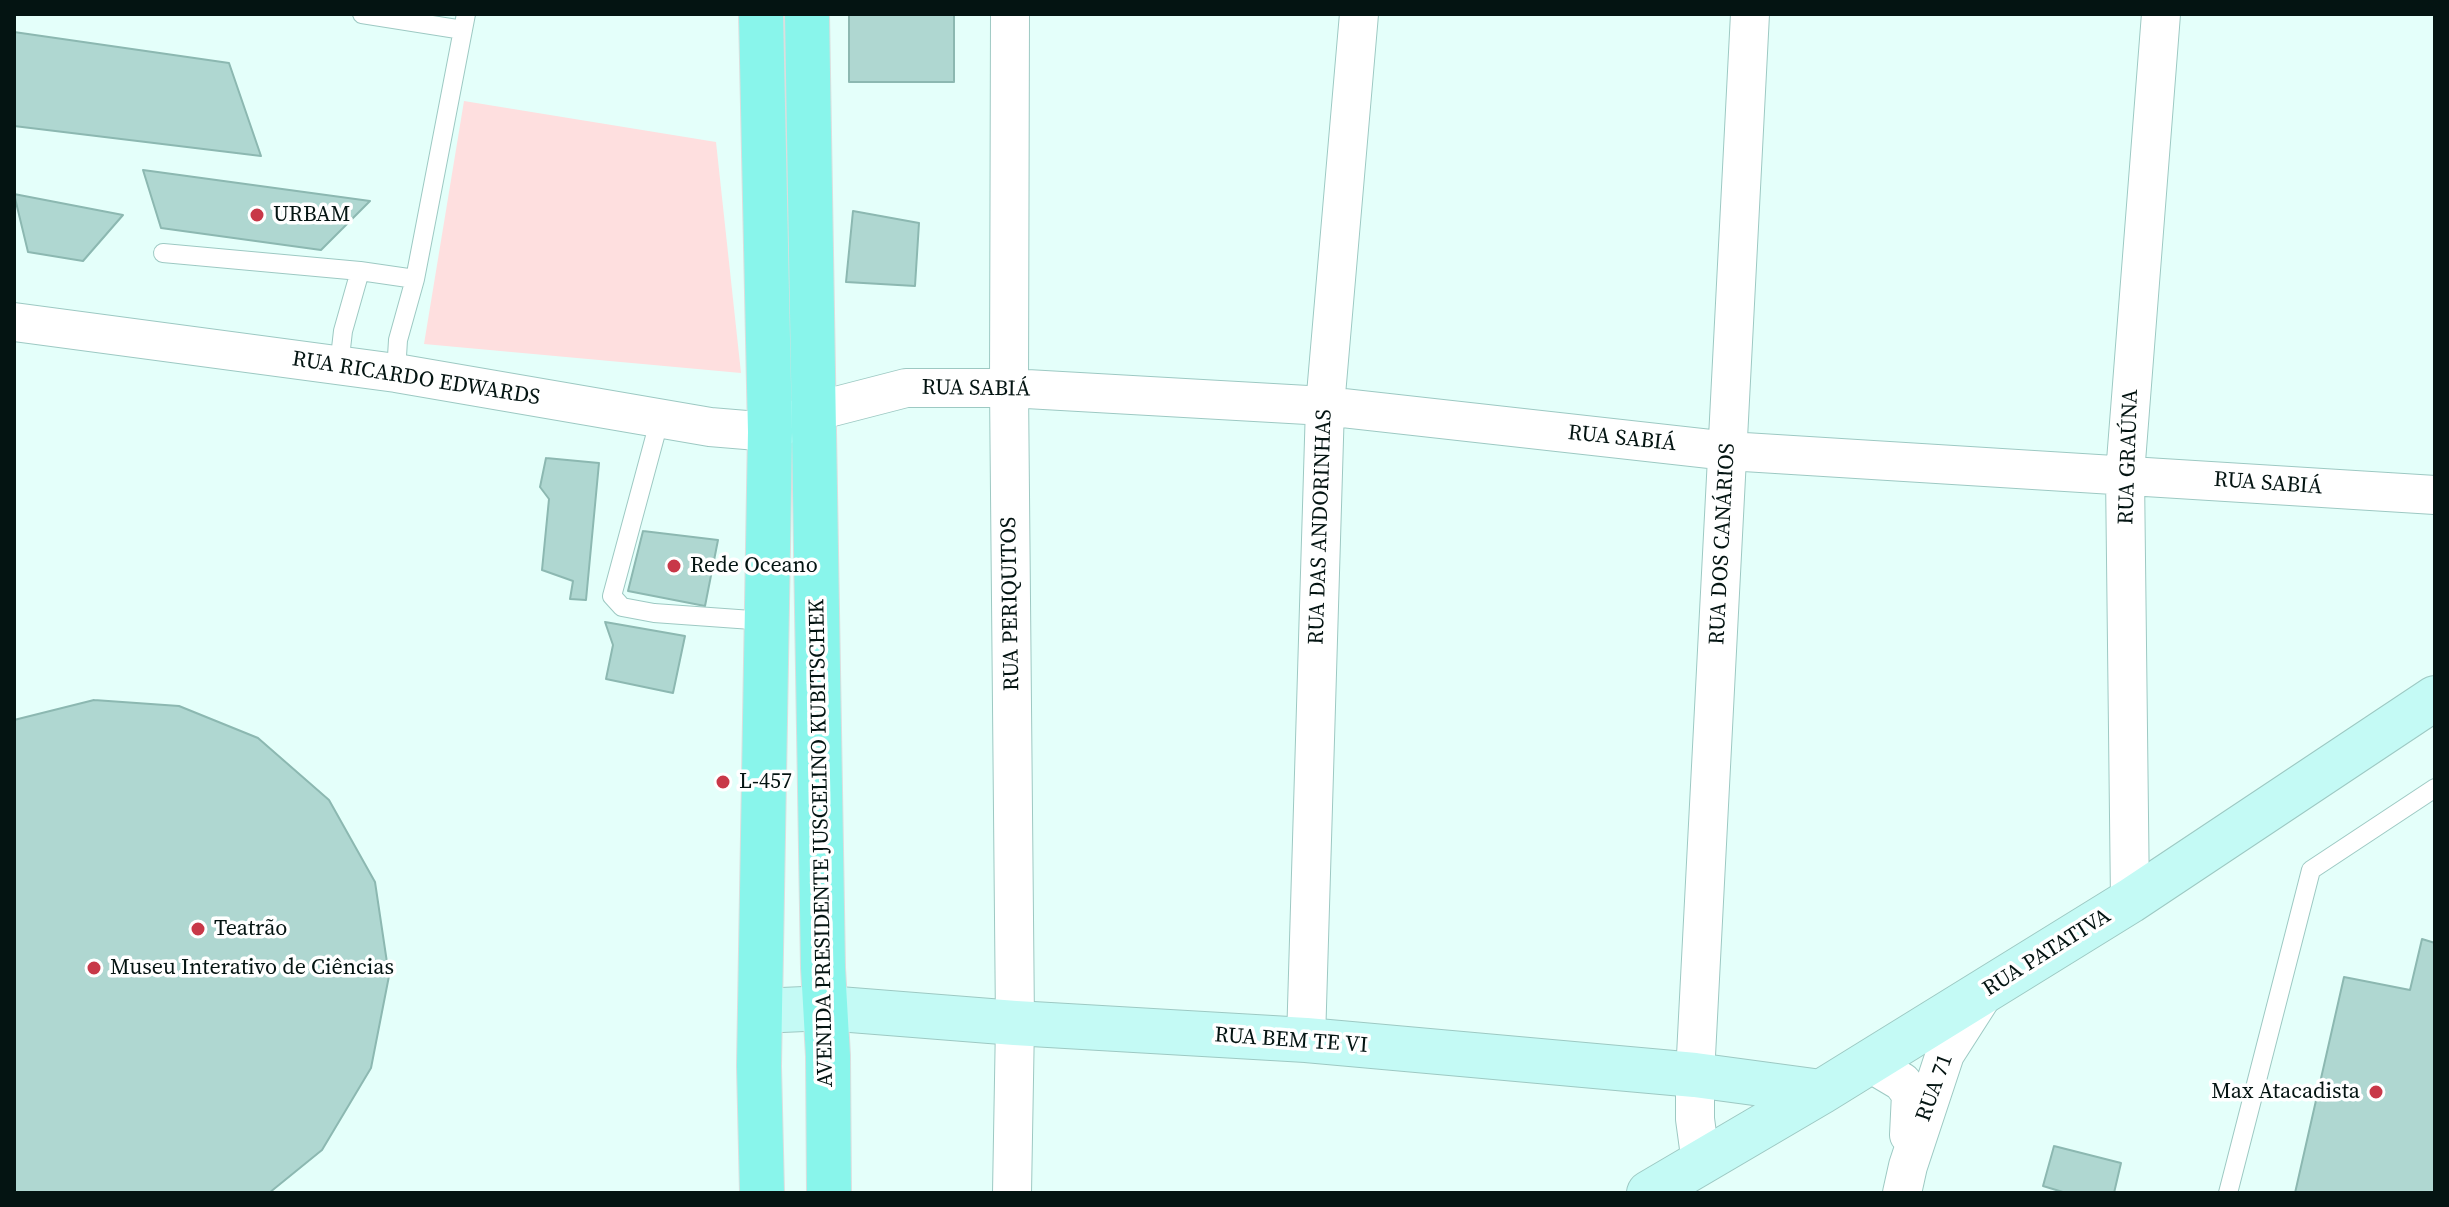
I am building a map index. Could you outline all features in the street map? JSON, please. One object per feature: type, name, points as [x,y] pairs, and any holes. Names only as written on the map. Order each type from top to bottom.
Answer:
[{"type":"main road","points":[[761,14],[770,432],[760,1011],[762,1193]]},
{"type":"main road","name":"AVENIDA PRESIDENTE JUSCELINO KUBITSCHEK","points":[[807,14],[829,1193]]},
{"type":"main road","name":"RUA PATATIVA","points":[[1649,1193],[1870,1063],[2130,901],[2435,698]]},
{"type":"main road","name":"RUA BEM TE VI","points":[[760,1011],[826,1008],[1306,1040],[1695,1075],[1821,1092]]},
{"type":"street","name":"RUA PERIQUITOS","points":[[1010,14],[1009,388],[1015,1023],[1012,1193]]},
{"type":"street","name":"RUA DAS ANDORINHAS","points":[[1306,1040],[1325,406],[1359,14]]},
{"type":"street","name":"RUA DOS CANÁRIOS","points":[[1701,1163],[1695,1119],[1695,1075],[1750,14]]},
{"type":"street","name":"RUA GRAÚNA","points":[[2130,901],[2125,474],[2161,14]]},
{"type":"street","name":"RUA RICARDO EDWARDS","points":[[14,322],[396,373],[710,427],[770,432],[813,412]]},
{"type":"street","name":"RUA SABIÁ","points":[[813,412],[906,388],[1009,388],[1325,406],[1728,451],[2435,495]]},
{"type":"street","name":"RUA 71","points":[[1905,1179],[1945,1054],[1986,990]]},
{"type":"street","points":[[1870,1063],[1902,1082],[1911,1094],[1905,1179]]},
{"type":"lane","points":[[362,14],[464,22],[415,279],[398,340],[396,373]]},
{"type":"lane","points":[[163,253],[415,279]]},
{"type":"lane","points":[[339,366],[343,331],[360,271]]},
{"type":"lane","points":[[660,418],[612,596],[622,607],[654,613],[766,621]]},
{"type":"lane","points":[[2228,1193],[2311,870],[2435,788]]},
{"type":"shaded area","points":[[464,101],[716,142],[741,373],[424,344]]},
{"type":"building","points":[[849,14],[954,14],[954,82],[849,82]]},
{"type":"building","points":[[14,32],[229,63],[261,156],[14,126]]},
{"type":"building","name":"URBAM","points":[[143,170],[370,201],[321,250],[161,228]]},
{"type":"building","points":[[14,194],[123,215],[83,261],[28,252]]},
{"type":"building","points":[[853,211],[919,223],[915,286],[846,282]]},
{"type":"building","points":[[546,458],[599,463],[586,600],[570,599],[573,581],[542,570],[549,499],[540,487]]},
{"type":"building","name":"Rede Oceano","points":[[643,531],[718,540],[705,606],[628,591]]},
{"type":"building","points":[[605,622],[685,636],[673,693],[606,679],[613,645]]},
{"type":"building","name":"Teatrão","points":[[94,700],[179,706],[258,738],[329,800],[375,882],[389,976],[371,1068],[322,1150],[269,1193],[14,1193],[14,720]]},
{"type":"building","name":"Max Atacadista","points":[[2422,939],[2435,943],[2435,1193],[2295,1193],[2344,977],[2410,990]]},
{"type":"building","points":[[2054,1146],[2121,1163],[2114,1193],[2066,1193],[2043,1186]]},
{"type":"place","name":"URBAM","points":[[257,215]]},
{"type":"place","name":"Rede Oceano","points":[[674,566]]},
{"type":"place","name":"L-457","points":[[723,782]]},
{"type":"place","name":"Teatrão","points":[[198,929]]},
{"type":"place","name":"Museu Interativo de Ciências","points":[[94,968]]},
{"type":"place","name":"Max Atacadista","points":[[2376,1092]]}]
